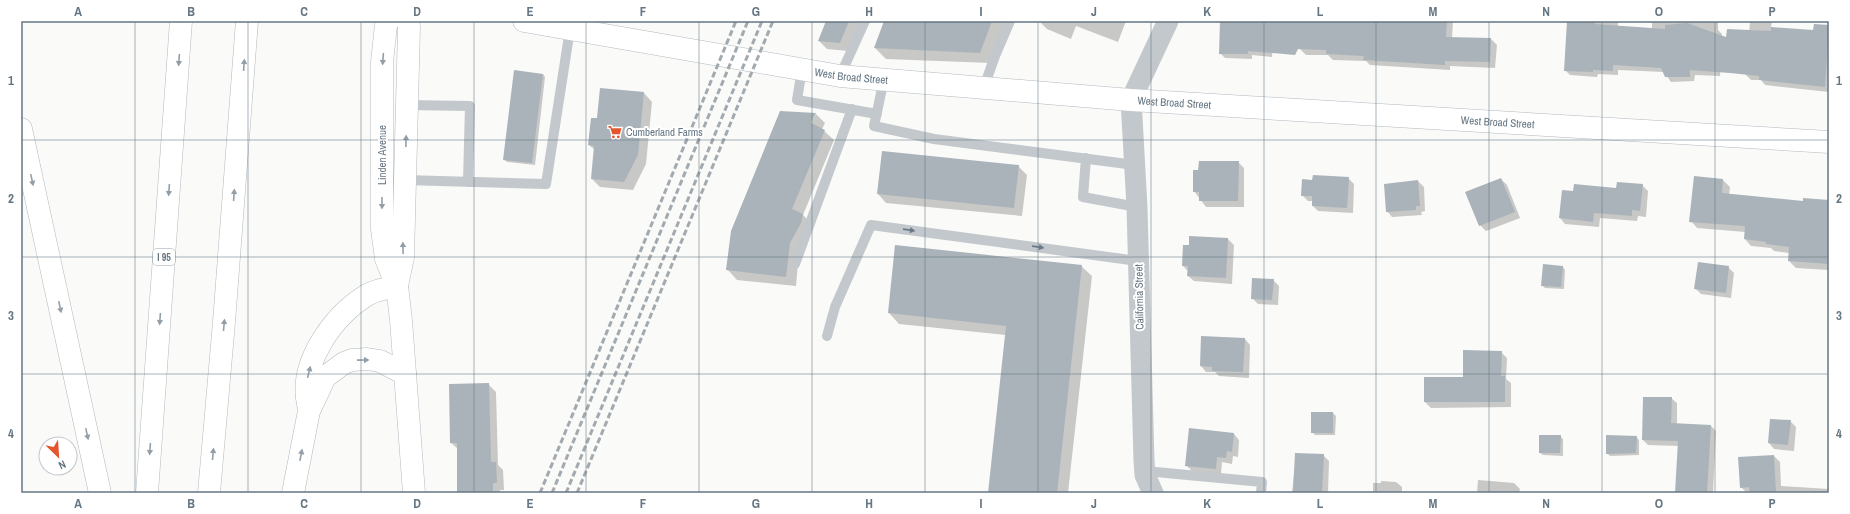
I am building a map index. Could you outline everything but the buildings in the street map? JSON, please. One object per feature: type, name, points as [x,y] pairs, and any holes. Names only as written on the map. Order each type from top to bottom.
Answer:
[{"type":"main road","name":"I 95","points":[[147,493],[182,21]]},
{"type":"main road","points":[[209,493],[224,322],[247,21]]},
{"type":"main road","name":"Linden Avenue","points":[[388,21],[382,62],[382,229],[386,259],[397,286]]},
{"type":"main road","name":"Linden Avenue","points":[[408,21],[403,257],[397,286],[414,493]]},
{"type":"main road","name":"West Broad Street","points":[[524,21],[840,76],[1131,100],[1829,142]]},
{"type":"main road","points":[[21,128],[100,493]]},
{"type":"main road","points":[[309,411],[306,392],[309,371],[319,345],[328,331],[339,319],[367,296],[379,290],[397,286]]},
{"type":"main road","points":[[293,493],[309,411],[325,377],[337,367],[348,362],[367,359],[380,361],[405,374]]},
{"type":"street","points":[[1131,100],[1168,21]]},
{"type":"street","name":"California Street","points":[[1131,100],[1137,207],[1145,471],[1153,493]]},
{"type":"lane","points":[[840,76],[865,21]]},
{"type":"lane","points":[[984,88],[995,56],[1010,21]]},
{"type":"lane","points":[[405,180],[546,184],[570,29]]},
{"type":"lane","points":[[802,69],[796,100],[877,114]]},
{"type":"lane","points":[[884,79],[874,126],[934,139],[1135,165]]},
{"type":"lane","points":[[406,105],[470,106],[468,182]]},
{"type":"lane","points":[[795,264],[852,109]]},
{"type":"lane","points":[[1086,158],[1083,197],[1137,207]]},
{"type":"lane","points":[[827,336],[835,306],[871,225],[1138,261]]},
{"type":"lane","points":[[1145,471],[1262,482],[1261,493]]},
{"type":"railway","points":[[540,493],[736,21]]},
{"type":"railway","points":[[552,493],[748,21]]},
{"type":"railway","points":[[566,493],[762,21]]},
{"type":"railway","points":[[577,493],[773,21]]},
{"type":"place","name":"Cumberland Farms","points":[[615,132]]}]
